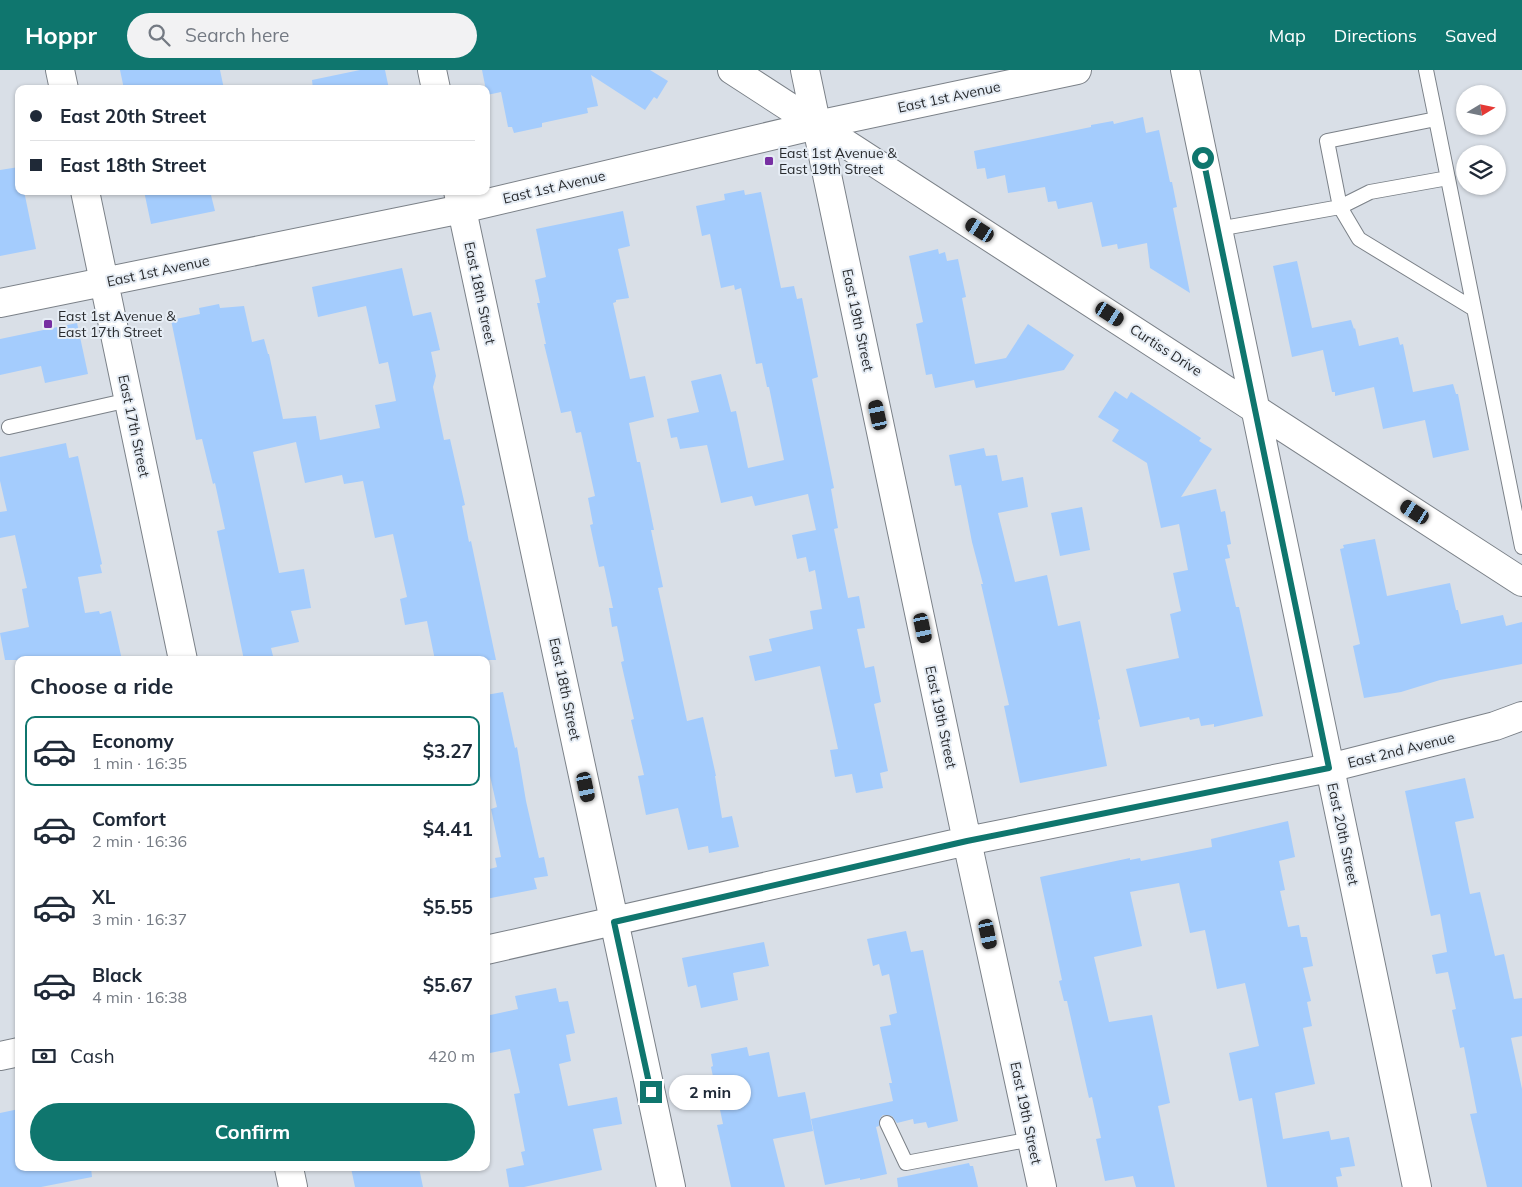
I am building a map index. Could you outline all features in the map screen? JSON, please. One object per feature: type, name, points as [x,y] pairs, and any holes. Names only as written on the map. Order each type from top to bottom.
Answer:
[{"type":"street","points":[[60,70],[63,85]]},
{"type":"street","points":[[432,70],[435,85]]},
{"type":"street","name":"Curtiss Drive","points":[[732,70],[1256,408],[1518,562]]},
{"type":"street","name":"East 19th Street","points":[[806,70],[967,841],[1042,1187]]},
{"type":"street","name":"East 1st Avenue","points":[[490,194],[1077,70]]},
{"type":"street","name":"East 20th Street","points":[[1185,70],[1417,1187]]},
{"type":"street","name":"East 17th Street","points":[[86,195],[182,656]]},
{"type":"street","name":"East 1st Avenue","points":[[0,303],[104,282],[483,195]]},
{"type":"street","name":"East 18th Street","points":[[460,200],[671,1187]]},
{"type":"street","name":"East 2nd Avenue","points":[[490,949],[967,841],[1329,768],[1495,726],[1522,716]]},
{"type":"street","name":"East 2nd Avenue","points":[[1495,726],[1522,726]]},
{"type":"street","points":[[0,1056],[15,1053]]},
{"type":"street","points":[[290,1171],[293,1187]]},
{"type":"lane","points":[[1426,70],[1474,309],[1518,562]]},
{"type":"lane","points":[[1436,119],[1327,141],[1340,207],[1358,239],[1474,309]]},
{"type":"lane","points":[[1218,229],[1340,207],[1370,192],[1448,178]]},
{"type":"lane","points":[[9,426],[129,400]]},
{"type":"lane","points":[[887,1124],[906,1163],[1032,1139]]},
{"type":"building","points":[[120,70],[220,70],[223,85],[123,85]]},
{"type":"building","points":[[360,70],[385,70],[388,85],[313,85],[312,80]]},
{"type":"building","points":[[482,70],[650,70],[668,81],[657,99],[654,97],[645,110],[591,75],[598,106],[587,108],[588,113],[542,123],[542,127],[514,133],[512,127],[508,127],[501,92],[490,94],[490,85],[485,85]]},
{"type":"building","points":[[1143,117],[1146,133],[1159,130],[1177,207],[1173,208],[1190,293],[1150,268],[1147,243],[1118,249],[1117,244],[1102,247],[1092,202],[1058,209],[1056,201],[1048,202],[1045,187],[1008,193],[1005,175],[987,179],[985,168],[977,169],[974,151],[1091,127],[1091,125],[1113,121],[1114,124]]},
{"type":"building","points":[[15,168],[15,195],[25,195],[36,249],[0,256],[0,170]]},
{"type":"building","points":[[744,190],[745,195],[761,192],[781,288],[794,286],[797,299],[802,298],[818,377],[812,379],[834,488],[831,489],[838,528],[834,529],[848,598],[859,596],[865,628],[857,629],[865,668],[874,666],[881,702],[874,704],[888,771],[880,773],[883,788],[856,793],[852,774],[835,777],[830,750],[838,749],[820,666],[755,681],[749,656],[772,651],[769,639],[813,629],[810,611],[822,609],[815,570],[809,572],[806,557],[797,559],[792,535],[816,530],[808,494],[755,506],[752,496],[721,503],[707,445],[680,449],[677,437],[671,438],[667,419],[699,412],[691,381],[721,374],[731,412],[736,411],[748,468],[784,460],[769,387],[767,387],[762,363],[756,364],[741,288],[735,290],[734,285],[721,288],[710,234],[702,236],[696,206],[725,200],[724,194]]},
{"type":"building","points":[[145,195],[211,195],[215,211],[151,224]]},
{"type":"building","points":[[623,211],[630,246],[618,249],[629,298],[616,300],[613,303],[630,379],[645,376],[654,417],[629,423],[637,462],[640,462],[654,530],[651,530],[663,587],[658,588],[687,721],[703,717],[716,776],[722,818],[732,816],[739,847],[709,853],[708,846],[688,850],[678,808],[646,815],[638,776],[644,775],[631,720],[634,719],[621,662],[624,661],[617,626],[612,627],[609,608],[613,608],[604,566],[599,567],[590,525],[593,524],[588,498],[595,496],[581,432],[576,433],[571,411],[561,413],[544,344],[546,344],[537,303],[540,303],[535,280],[546,277],[536,229]]},
{"type":"building","points":[[938,249],[939,254],[945,252],[947,261],[958,259],[966,297],[962,298],[975,364],[1006,358],[1028,324],[1074,355],[1064,370],[976,388],[974,380],[935,388],[932,374],[926,375],[916,324],[923,322],[909,256]]},
{"type":"building","points":[[1297,261],[1312,328],[1351,320],[1359,346],[1398,337],[1400,345],[1403,344],[1413,392],[1453,384],[1456,394],[1458,394],[1469,450],[1433,458],[1425,420],[1383,429],[1374,387],[1335,396],[1335,392],[1332,392],[1323,350],[1292,357],[1273,266]]},
{"type":"building","points":[[402,268],[413,316],[431,312],[440,350],[431,352],[436,376],[433,387],[444,440],[450,439],[465,505],[462,506],[469,542],[471,541],[496,660],[490,660],[490,656],[434,656],[427,621],[405,625],[400,599],[407,597],[393,534],[375,538],[363,481],[344,484],[342,475],[305,483],[296,442],[253,452],[279,573],[304,569],[311,608],[291,611],[299,642],[271,648],[273,656],[243,656],[217,531],[225,529],[215,483],[213,484],[202,439],[196,440],[171,320],[200,314],[199,308],[219,304],[220,308],[244,306],[252,342],[264,339],[283,419],[316,416],[320,440],[380,428],[375,405],[396,401],[388,362],[379,364],[366,306],[318,317],[312,287]]},
{"type":"building","points":[[77,323],[88,374],[45,383],[41,366],[0,375],[0,339]]},
{"type":"building","points":[[1115,391],[1127,399],[1131,392],[1201,438],[1199,441],[1212,449],[1181,497],[1216,489],[1221,512],[1225,511],[1231,544],[1227,545],[1230,558],[1225,559],[1236,607],[1239,607],[1263,716],[1214,727],[1214,724],[1201,726],[1199,718],[1190,720],[1189,717],[1140,727],[1126,669],[1179,658],[1170,614],[1181,611],[1173,573],[1188,570],[1179,524],[1161,528],[1147,463],[1112,441],[1119,430],[1098,417]]},
{"type":"building","points":[[66,443],[69,458],[78,456],[102,564],[100,565],[102,573],[78,577],[85,613],[99,611],[100,614],[111,611],[121,656],[15,656],[15,660],[5,660],[0,633],[29,627],[22,589],[27,588],[15,535],[0,538],[0,512],[7,511],[0,481],[0,457]]},
{"type":"building","points":[[984,448],[986,456],[997,455],[1002,481],[1023,477],[1028,507],[998,513],[1015,582],[1047,575],[1058,626],[1080,621],[1100,719],[1098,720],[1107,766],[1020,783],[1004,706],[1009,705],[981,584],[983,584],[972,542],[961,485],[955,486],[949,455]]},
{"type":"building","points":[[1082,507],[1090,550],[1060,556],[1051,513]]},
{"type":"building","points":[[1375,539],[1387,596],[1450,583],[1461,624],[1503,615],[1506,626],[1522,622],[1522,664],[1440,680],[1401,692],[1364,698],[1353,646],[1360,644],[1340,549],[1344,548],[1343,545]]},
{"type":"building","points":[[503,692],[515,748],[517,747],[526,801],[539,858],[544,857],[548,876],[534,878],[537,889],[490,898],[490,869],[497,867],[495,858],[501,857],[491,809],[497,807],[490,776],[490,694]]},
{"type":"building","points":[[1465,778],[1474,818],[1455,822],[1470,894],[1480,892],[1495,956],[1504,954],[1514,999],[1522,998],[1522,1036],[1511,1038],[1522,1089],[1522,1187],[1487,1187],[1470,1114],[1477,1113],[1464,1047],[1460,1048],[1452,1010],[1456,1009],[1448,972],[1436,974],[1432,955],[1447,952],[1440,914],[1431,916],[1405,791]]},
{"type":"building","points":[[1288,821],[1295,857],[1279,861],[1285,890],[1280,891],[1288,927],[1299,925],[1301,937],[1307,937],[1313,966],[1303,968],[1311,1001],[1307,1002],[1312,1026],[1303,1028],[1315,1084],[1275,1093],[1283,1139],[1329,1131],[1331,1140],[1349,1137],[1355,1166],[1340,1168],[1342,1176],[1336,1177],[1338,1187],[1267,1187],[1252,1098],[1239,1101],[1229,1053],[1259,1046],[1245,983],[1217,989],[1205,930],[1190,933],[1179,883],[1130,892],[1142,946],[1094,957],[1109,1022],[1152,1015],[1170,1103],[1158,1106],[1175,1187],[1136,1187],[1133,1176],[1105,1181],[1096,1139],[1101,1138],[1092,1097],[1089,1098],[1067,1001],[1064,1001],[1059,981],[1062,980],[1040,877],[1130,858],[1130,860],[1140,858],[1141,861],[1212,847],[1211,839]]},
{"type":"building","points":[[906,931],[911,952],[923,950],[958,1121],[928,1128],[926,1122],[914,1124],[913,1119],[897,1123],[892,1116],[883,1115],[880,1118],[879,1126],[876,1127],[887,1174],[825,1185],[811,1119],[893,1101],[889,1083],[892,1083],[880,1027],[891,1025],[889,1015],[897,1013],[889,974],[882,976],[879,964],[873,966],[867,939]]},
{"type":"building","points":[[764,942],[769,966],[733,973],[738,1000],[701,1008],[696,985],[688,987],[682,958]]},
{"type":"building","points":[[556,988],[559,1002],[568,1001],[575,1033],[566,1035],[571,1061],[559,1064],[568,1106],[617,1097],[622,1124],[593,1129],[602,1170],[524,1187],[509,1187],[506,1169],[524,1165],[521,1152],[525,1151],[514,1094],[520,1093],[510,1049],[490,1053],[490,1015],[518,1009],[515,996]]},
{"type":"building","points":[[747,1047],[749,1056],[769,1052],[778,1097],[805,1092],[813,1131],[773,1139],[785,1187],[731,1187],[717,1125],[723,1124],[711,1067],[713,1066],[711,1054]]},
{"type":"building","points":[[15,1110],[15,1171],[91,1171],[92,1177],[41,1187],[0,1187],[0,1113]]},
{"type":"building","points":[[969,1163],[970,1166],[973,1166],[978,1187],[898,1187],[897,1178]]},
{"type":"building","points":[[352,1171],[420,1171],[423,1187],[355,1187]]},
{"type":"place","name":"East 1st Avenue & East 19th Street","points":[[769,161]]},
{"type":"place","name":"East 1st Avenue & East 17th Street","points":[[48,324]]},
{"type":"route","points":[[651,1092],[614,922],[967,841],[1329,768],[1203,158]]}]
